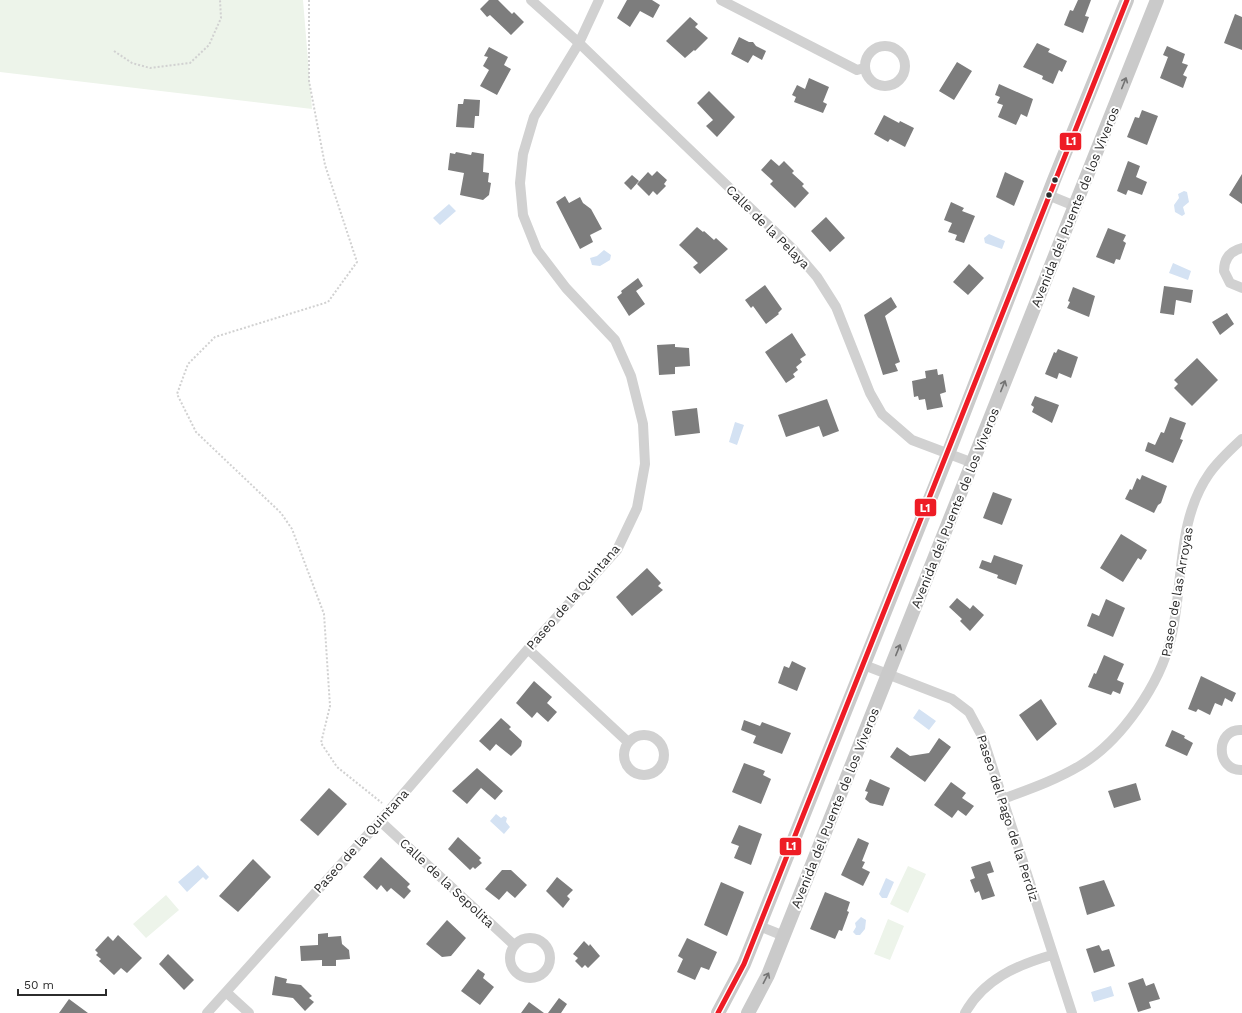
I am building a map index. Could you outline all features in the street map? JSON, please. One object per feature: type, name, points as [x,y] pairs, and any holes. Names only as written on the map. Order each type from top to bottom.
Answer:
[{"type":"street","name":"Calle de la Pelaya","points":[[532,0],[579,43],[793,249],[817,277],[836,307],[870,393],[882,414],[912,440],[973,464]]},
{"type":"street","name":"Paseo de la Quintana","points":[[207,1013],[390,810],[528,649],[617,550],[637,508],[645,464],[643,424],[631,376],[615,340],[566,288],[537,250],[523,215],[520,183],[523,154],[534,117],[579,43],[599,0]]},
{"type":"street","points":[[721,0],[857,70],[864,68]]},
{"type":"street","name":"Avenida del Puente de los Viveros","points":[[718,1013],[744,964],[948,454],[1048,195],[1127,0]]},
{"type":"street","name":"Avenida del Puente de los Viveros","points":[[748,1013],[768,975],[784,936],[1157,0]]},
{"type":"street","points":[[886,45],[898,50],[905,63],[903,75],[893,84],[887,86],[875,84],[866,74],[864,68],[867,54],[878,46],[886,45]]},
{"type":"street","points":[[1048,195],[1075,206]]},
{"type":"street","points":[[1242,248],[1231,252],[1227,257],[1224,271],[1230,284],[1242,288]]},
{"type":"street","name":"Paseo de las Arroyas","points":[[1003,799],[1048,782],[1082,765],[1114,738],[1150,692],[1163,666],[1172,636],[1186,536],[1193,506],[1208,475],[1225,455],[1242,439]]},
{"type":"street","points":[[528,649],[628,742]]},
{"type":"street","name":"Paseo del Pago de la Perdiz","points":[[864,664],[952,699],[969,712],[983,738],[1072,1013]]},
{"type":"street","points":[[1242,730],[1233,731],[1227,734],[1221,746],[1221,752],[1227,765],[1242,770]]},
{"type":"street","points":[[640,735],[653,737],[659,741],[664,753],[661,766],[651,774],[638,774],[632,771],[627,766],[623,754],[628,742],[640,735]]},
{"type":"street","name":"Calle de la Sepolita","points":[[380,821],[514,944]]},
{"type":"street","points":[[759,926],[784,936]]},
{"type":"street","points":[[526,938],[532,938],[544,944],[550,956],[547,969],[536,977],[523,977],[517,974],[513,969],[509,957],[514,944],[526,938]]},
{"type":"street","points":[[965,1013],[970,1004],[998,976],[1024,963],[1052,955]]},
{"type":"street","points":[[226,992],[249,1013]]},
{"type":"path","points":[[114,51],[132,63],[150,68],[190,63],[209,45],[221,18],[220,0]]},
{"type":"path","points":[[309,0],[311,89],[325,165],[357,262],[328,302],[215,337],[188,364],[177,394],[196,432],[281,513],[292,529],[324,614],[330,706],[321,743],[337,768],[390,810]]},
{"type":"shaded area","points":[[0,0],[303,0],[312,109],[0,72]]},
{"type":"shaded area","points":[[908,866],[926,874],[908,913],[890,904]]},
{"type":"shaded area","points":[[166,895],[179,910],[146,938],[133,924]]},
{"type":"shaded area","points":[[888,919],[904,926],[890,960],[874,954]]},
{"type":"water","points":[[1184,191],[1187,192],[1189,202],[1183,207],[1185,214],[1182,216],[1175,212],[1174,205],[1179,198],[1178,194]]},
{"type":"water","points":[[449,204],[456,211],[440,225],[433,218]]},
{"type":"water","points":[[989,234],[1005,241],[1002,249],[985,243],[984,238]]},
{"type":"water","points":[[604,250],[611,255],[610,260],[600,266],[592,265],[590,258],[597,256]]},
{"type":"water","points":[[1173,263],[1191,271],[1188,280],[1169,273]]},
{"type":"water","points":[[735,422],[744,425],[737,445],[729,442]]},
{"type":"water","points":[[919,709],[936,721],[929,730],[913,718]]},
{"type":"water","points":[[496,814],[501,818],[504,816],[507,818],[506,822],[510,827],[504,834],[490,821]]},
{"type":"water","points":[[198,865],[209,877],[206,880],[203,877],[187,892],[178,882]]},
{"type":"water","points":[[886,878],[894,882],[887,898],[882,898],[879,894]]},
{"type":"water","points":[[861,917],[866,920],[865,929],[860,935],[856,935],[853,932],[856,927],[855,923]]},
{"type":"water","points":[[1111,986],[1114,996],[1094,1002],[1091,992]]},
{"type":"building","points":[[489,0],[498,0],[512,14],[514,12],[524,22],[511,35],[490,15],[487,17],[480,9]]},
{"type":"building","points":[[627,0],[652,0],[660,5],[653,18],[640,11],[630,27],[617,18]]},
{"type":"building","points":[[1078,0],[1091,0],[1085,16],[1089,17],[1083,33],[1064,25],[1070,10],[1073,11]]},
{"type":"building","points":[[1235,14],[1242,17],[1242,50],[1224,43]]},
{"type":"building","points":[[690,17],[698,24],[695,27],[708,38],[695,51],[694,50],[685,58],[666,41]]},
{"type":"building","points":[[739,37],[749,42],[753,42],[756,46],[766,51],[762,60],[753,55],[748,63],[731,54]]},
{"type":"building","points":[[1037,43],[1050,49],[1048,52],[1067,61],[1062,72],[1059,70],[1053,84],[1042,79],[1043,76],[1023,67]]},
{"type":"building","points":[[1167,46],[1185,54],[1182,63],[1188,65],[1183,75],[1187,77],[1183,88],[1160,78],[1168,57],[1163,55]]},
{"type":"building","points":[[489,47],[508,57],[504,65],[511,69],[497,95],[480,86],[489,70],[483,66],[488,57],[484,56]]},
{"type":"building","points":[[957,62],[972,71],[954,100],[939,91]]},
{"type":"building","points":[[809,78],[829,87],[823,102],[827,104],[823,113],[794,102],[796,97],[792,95],[797,85],[805,89]]},
{"type":"building","points":[[999,84],[1033,99],[1027,117],[1021,114],[1016,125],[998,117],[1003,105],[997,103],[1000,97],[995,95]]},
{"type":"building","points":[[709,91],[735,117],[717,137],[706,126],[713,120],[697,103]]},
{"type":"building","points":[[464,99],[480,100],[479,116],[475,116],[474,128],[456,127],[458,104],[463,104]]},
{"type":"building","points":[[1142,110],[1158,116],[1147,145],[1127,137],[1135,117],[1139,118]]},
{"type":"building","points":[[884,115],[899,123],[900,121],[914,128],[905,147],[890,139],[888,142],[874,134]]},
{"type":"building","points":[[456,152],[471,155],[472,152],[484,154],[483,172],[489,173],[488,182],[491,183],[489,195],[483,200],[460,195],[464,173],[448,170],[450,153],[455,154]]},
{"type":"building","points":[[771,159],[779,166],[784,161],[794,171],[792,173],[804,184],[802,186],[809,193],[795,208],[770,184],[773,181],[761,170]]},
{"type":"building","points":[[1128,161],[1140,166],[1136,177],[1147,182],[1142,195],[1128,190],[1126,195],[1117,191]]},
{"type":"building","points":[[657,171],[667,180],[664,184],[666,186],[657,195],[653,191],[649,196],[637,184],[648,172],[652,176]]},
{"type":"building","points":[[1005,172],[1024,181],[1014,206],[996,197]]},
{"type":"building","points":[[1242,174],[1242,204],[1229,195]]},
{"type":"building","points":[[632,175],[639,181],[631,190],[624,183]]},
{"type":"building","points":[[565,196],[569,203],[580,197],[583,203],[591,209],[602,229],[590,235],[593,242],[580,249],[556,202]]},
{"type":"building","points":[[951,202],[964,208],[962,211],[975,216],[964,243],[955,240],[957,235],[948,232],[952,223],[944,220]]},
{"type":"building","points":[[826,217],[845,238],[830,252],[811,231]]},
{"type":"building","points":[[697,227],[714,240],[716,238],[728,249],[700,274],[693,267],[698,263],[679,245]]},
{"type":"building","points":[[1108,228],[1126,235],[1123,241],[1126,243],[1120,260],[1116,259],[1114,264],[1096,257]]},
{"type":"building","points":[[969,264],[984,278],[968,295],[953,282]]},
{"type":"building","points":[[638,278],[643,286],[636,291],[645,304],[629,316],[617,297],[622,293],[621,291]]},
{"type":"building","points":[[765,285],[782,309],[778,313],[779,314],[766,324],[753,306],[751,308],[745,300]]},
{"type":"building","points":[[1164,286],[1193,290],[1191,303],[1176,300],[1174,315],[1160,313]]},
{"type":"building","points":[[1073,287],[1095,296],[1089,317],[1067,308],[1070,302],[1068,301]]},
{"type":"building","points":[[891,297],[897,307],[885,316],[900,362],[895,364],[898,371],[883,375],[864,315]]},
{"type":"building","points":[[1227,313],[1234,324],[1220,335],[1212,322]]},
{"type":"building","points":[[792,333],[806,355],[800,359],[802,362],[796,367],[798,370],[793,374],[795,377],[786,383],[765,352]]},
{"type":"building","points":[[675,344],[675,347],[689,348],[690,366],[675,367],[675,374],[659,375],[657,345]]},
{"type":"building","points":[[1058,349],[1078,357],[1071,378],[1059,373],[1057,379],[1045,374],[1054,352],[1056,353]]},
{"type":"building","points":[[1197,358],[1218,380],[1192,406],[1174,388],[1178,384],[1174,380]]},
{"type":"building","points":[[937,369],[938,375],[943,374],[946,392],[940,394],[943,407],[927,410],[925,399],[919,400],[918,396],[914,397],[912,381],[926,378],[925,371]]},
{"type":"building","points":[[1035,396],[1059,405],[1052,423],[1032,412],[1034,407],[1031,405]]},
{"type":"building","points":[[827,399],[839,431],[823,437],[819,426],[786,437],[778,415]]},
{"type":"building","points":[[697,408],[700,433],[675,436],[672,411]]},
{"type":"building","points":[[1170,417],[1186,423],[1180,439],[1183,440],[1173,463],[1145,451],[1148,442],[1155,445],[1161,432],[1164,433]]},
{"type":"building","points":[[1142,475],[1167,486],[1161,503],[1158,505],[1154,513],[1125,499],[1130,489],[1132,490],[1137,478],[1140,480]]},
{"type":"building","points":[[993,492],[1012,499],[1002,525],[983,518]]},
{"type":"building","points":[[1121,534],[1147,550],[1141,560],[1138,558],[1123,582],[1100,568]]},
{"type":"building","points":[[994,555],[1023,565],[1016,585],[997,578],[998,575],[979,568],[982,560],[991,563]]},
{"type":"building","points":[[647,568],[661,583],[658,586],[663,590],[632,616],[616,597]]},
{"type":"building","points":[[957,598],[970,609],[973,605],[984,615],[970,631],[960,621],[962,619],[949,607]]},
{"type":"building","points":[[1106,599],[1125,608],[1113,637],[1087,626],[1092,613],[1099,616]]},
{"type":"building","points":[[1104,655],[1124,664],[1117,680],[1124,683],[1120,694],[1113,691],[1111,695],[1088,687],[1094,673],[1096,674]]},
{"type":"building","points":[[792,661],[806,668],[797,691],[778,683],[784,666],[789,668]]},
{"type":"building","points":[[1201,676],[1236,693],[1232,702],[1225,698],[1222,706],[1215,703],[1210,715],[1198,709],[1196,712],[1188,709]]},
{"type":"building","points":[[534,681],[552,697],[547,703],[557,712],[548,722],[537,712],[532,718],[516,703]]},
{"type":"building","points":[[1041,699],[1057,724],[1037,741],[1019,715]]},
{"type":"building","points":[[501,718],[511,727],[509,729],[522,741],[521,746],[511,756],[496,744],[490,751],[479,741]]},
{"type":"building","points":[[744,720],[760,726],[762,722],[791,733],[782,754],[753,743],[756,736],[741,730]]},
{"type":"building","points":[[1172,730],[1185,736],[1184,738],[1193,743],[1187,756],[1165,746]]},
{"type":"building","points":[[939,738],[951,747],[925,782],[890,757],[897,747],[910,756],[929,753]]},
{"type":"building","points":[[744,763],[765,771],[763,775],[771,779],[761,804],[732,792]]},
{"type":"building","points":[[477,768],[503,791],[495,800],[481,788],[467,804],[452,791]]},
{"type":"building","points":[[870,779],[890,788],[883,806],[870,803],[865,799],[868,792],[865,791]]},
{"type":"building","points":[[951,782],[966,793],[962,798],[974,806],[966,816],[958,810],[952,818],[934,805]]},
{"type":"building","points":[[1136,783],[1141,800],[1114,808],[1108,791]]},
{"type":"building","points":[[329,788],[347,804],[318,836],[300,820]]},
{"type":"building","points":[[739,825],[762,834],[751,865],[734,858],[739,846],[731,843]]},
{"type":"building","points":[[458,837],[481,858],[479,860],[482,863],[475,869],[473,867],[470,870],[448,849]]},
{"type":"building","points":[[858,838],[869,843],[862,861],[865,862],[862,868],[870,872],[863,886],[841,875]]},
{"type":"building","points":[[381,857],[410,884],[407,887],[411,891],[404,899],[391,888],[387,892],[381,885],[377,890],[363,877]]},
{"type":"building","points":[[253,859],[271,877],[238,912],[219,896]]},
{"type":"building","points":[[990,861],[994,872],[987,874],[995,896],[982,900],[979,891],[975,893],[970,880],[975,878],[971,867]]},
{"type":"building","points":[[502,870],[511,870],[527,885],[515,898],[507,891],[499,900],[485,889]]},
{"type":"building","points":[[557,877],[573,890],[567,896],[570,899],[563,908],[546,891]]},
{"type":"building","points":[[1104,880],[1115,906],[1087,915],[1079,887]]},
{"type":"building","points":[[721,882],[744,892],[727,936],[704,925]]},
{"type":"building","points":[[825,892],[850,902],[847,911],[849,912],[842,931],[839,930],[835,939],[810,929]]},
{"type":"building","points":[[447,920],[466,938],[451,956],[442,957],[426,944]]},
{"type":"building","points":[[328,933],[328,937],[341,936],[342,944],[349,950],[350,959],[336,960],[336,966],[322,966],[322,960],[301,961],[300,946],[318,945],[318,934]]},
{"type":"building","points":[[118,935],[142,958],[127,973],[121,968],[114,975],[99,961],[101,959],[96,955],[98,953],[95,950],[108,936],[113,941]]},
{"type":"building","points":[[687,938],[717,952],[709,970],[701,967],[695,980],[677,972],[683,959],[678,956]]},
{"type":"building","points":[[584,941],[589,946],[590,944],[600,956],[588,968],[585,965],[582,968],[575,961],[578,958],[573,954]]},
{"type":"building","points":[[1099,945],[1102,951],[1109,949],[1115,966],[1094,973],[1086,949]]},
{"type":"building","points":[[168,954],[194,980],[184,990],[159,964]]},
{"type":"building","points":[[478,969],[485,974],[483,978],[494,987],[480,1005],[461,991]]},
{"type":"building","points":[[275,976],[287,979],[286,983],[301,985],[312,996],[309,998],[314,1002],[305,1011],[293,998],[272,995]]},
{"type":"building","points":[[1143,978],[1146,986],[1154,983],[1160,999],[1149,1002],[1151,1008],[1138,1012],[1128,983]]},
{"type":"building","points":[[559,998],[567,1004],[561,1013],[548,1013]]},
{"type":"building","points":[[69,999],[88,1013],[59,1013]]},
{"type":"building","points":[[529,1002],[544,1013],[521,1013]]},
{"type":"transit line","name":"L1","points":[[718,1013],[744,964],[1127,0]]}]
